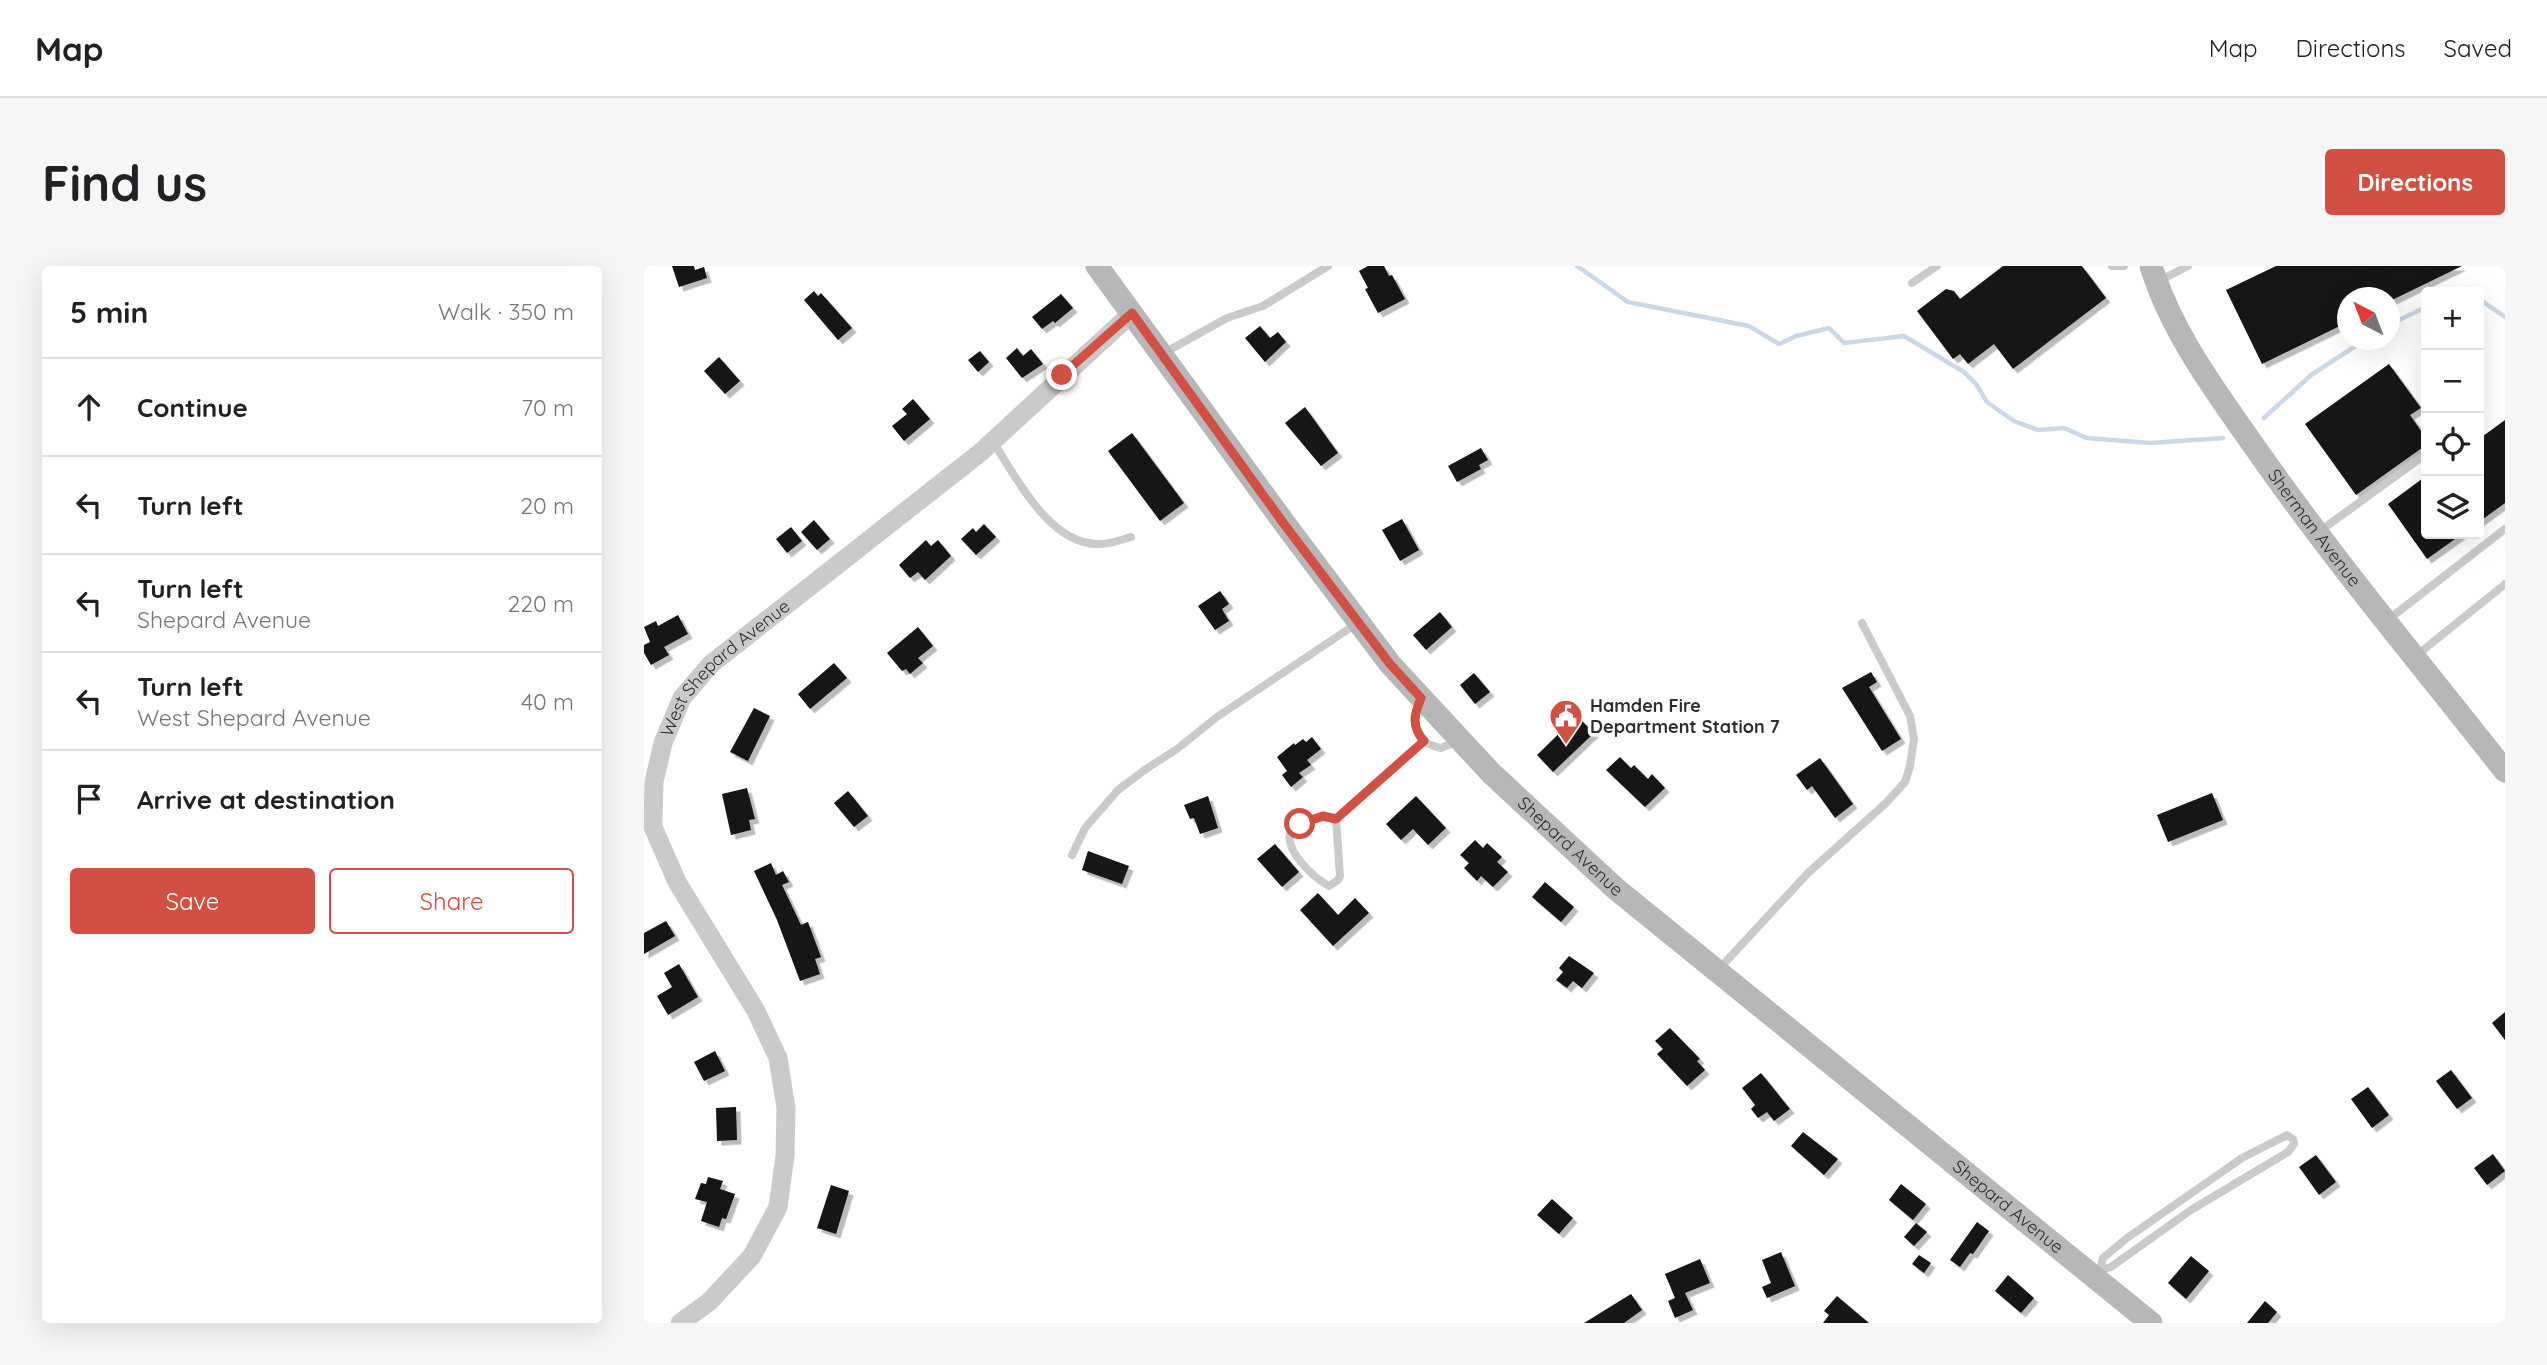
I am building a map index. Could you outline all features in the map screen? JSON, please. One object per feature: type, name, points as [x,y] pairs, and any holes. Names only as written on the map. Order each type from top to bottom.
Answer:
[{"type":"main road","name":"Shepard Avenue","points":[[1097,266],[1390,664],[1491,773],[1616,889],[2096,1273],[2151,1323]]},
{"type":"main road","name":"Sherman Avenue","points":[[2154,274],[2179,335],[2197,364],[2318,532],[2505,771]]},
{"type":"street","name":"West Shepard Avenue","points":[[680,1323],[709,1302],[752,1256],[778,1207],[785,1156],[786,1108],[778,1058],[756,1011],[677,882],[653,827],[654,782],[663,743],[682,698],[711,664],[993,441],[1132,313]]},
{"type":"lane","points":[[1161,355],[1227,318],[1272,301],[1328,266]]},
{"type":"lane","points":[[1912,283],[1937,266]]},
{"type":"lane","points":[[2112,266],[2124,266]]},
{"type":"lane","points":[[2154,274],[2188,266]]},
{"type":"lane","points":[[993,441],[1032,500],[1061,531],[1082,542],[1099,544],[1131,537]]},
{"type":"lane","points":[[2318,532],[2421,458]]},
{"type":"lane","points":[[2387,621],[2505,529]]},
{"type":"lane","points":[[2414,656],[2505,584]]},
{"type":"lane","points":[[1072,855],[1085,828],[1118,790],[1177,750],[1217,717],[1358,622]]},
{"type":"lane","points":[[1717,971],[1808,873],[1886,803],[1905,782],[1914,739],[1910,716],[1862,623]]},
{"type":"lane","points":[[1421,698],[1414,720],[1416,730],[1424,741],[1441,748],[1460,740]]},
{"type":"lane","points":[[1336,819],[1424,741]]},
{"type":"lane","points":[[1323,816],[1336,819],[1340,876],[1329,886],[1294,852],[1288,839],[1294,828],[1308,820],[1323,816]]},
{"type":"lane","points":[[2287,1135],[2293,1139],[2294,1144],[2288,1152],[2191,1210],[2111,1267],[2096,1273],[2102,1258],[2127,1238],[2242,1158],[2287,1135]]},
{"type":"building","points":[[672,266],[694,266],[695,270],[704,267],[707,278],[679,287]]},
{"type":"building","points":[[1368,266],[1384,266],[1405,299],[1378,313],[1359,271]]},
{"type":"building","points":[[2003,266],[2082,266],[2106,298],[2013,369],[1994,344],[1968,364],[1960,354],[1953,359],[1917,311],[1946,289],[1954,291],[1960,299]]},
{"type":"building","points":[[2276,266],[2462,266],[2400,296],[2400,287],[2337,287],[2337,327],[2262,364],[2226,290]]},
{"type":"building","points":[[814,291],[818,296],[821,293],[852,328],[838,340],[804,300]]},
{"type":"building","points":[[1061,294],[1073,308],[1055,323],[1053,321],[1042,329],[1032,317]]},
{"type":"building","points":[[1260,326],[1270,338],[1278,332],[1286,342],[1265,362],[1245,338]]},
{"type":"building","points":[[1017,348],[1023,356],[1031,349],[1043,364],[1022,378],[1006,358]]},
{"type":"building","points":[[980,351],[989,362],[978,372],[968,360]]},
{"type":"building","points":[[719,357],[740,381],[725,394],[704,371]]},
{"type":"building","points":[[2389,364],[2421,408],[2410,415],[2421,431],[2421,449],[2356,495],[2305,424]]},
{"type":"building","points":[[913,399],[930,419],[904,441],[892,426],[907,414],[902,409]]},
{"type":"building","points":[[1305,407],[1338,453],[1321,466],[1285,423]]},
{"type":"building","points":[[2505,420],[2505,503],[2484,518],[2484,476],[2484,435]]},
{"type":"building","points":[[1132,433],[1184,503],[1160,521],[1108,451]]},
{"type":"building","points":[[1481,448],[1488,460],[1479,465],[1481,469],[1457,482],[1448,466]]},
{"type":"building","points":[[2421,480],[2421,539],[2455,539],[2427,559],[2388,504]]},
{"type":"building","points":[[1402,519],[1419,550],[1400,561],[1382,530]]},
{"type":"building","points":[[814,520],[830,539],[817,550],[801,532]]},
{"type":"building","points":[[984,524],[996,537],[976,555],[961,539],[973,528],[976,532]]},
{"type":"building","points":[[791,527],[802,541],[787,553],[776,539]]},
{"type":"building","points":[[926,540],[931,546],[938,540],[951,556],[925,580],[918,572],[910,578],[899,565]]},
{"type":"building","points":[[1220,591],[1229,604],[1222,609],[1229,621],[1215,630],[1198,606]]},
{"type":"building","points":[[1440,612],[1452,627],[1426,650],[1413,635]]},
{"type":"building","points":[[678,615],[688,634],[664,647],[669,655],[651,665],[644,653],[644,645],[650,642],[644,627],[656,621],[658,626]]},
{"type":"building","points":[[918,627],[933,646],[918,658],[923,663],[910,674],[906,669],[902,671],[887,653]]},
{"type":"building","points":[[834,663],[847,678],[810,709],[798,694]]},
{"type":"building","points":[[1871,672],[1877,682],[1869,687],[1901,739],[1882,751],[1842,688]]},
{"type":"building","points":[[1474,673],[1490,692],[1475,704],[1460,685]]},
{"type":"building","points":[[754,708],[770,716],[748,761],[730,752]]},
{"type":"building","points":[[1577,716],[1594,733],[1553,772],[1537,755]]},
{"type":"building","points":[[1312,737],[1321,749],[1307,760],[1311,765],[1299,773],[1303,777],[1291,787],[1282,775],[1287,771],[1277,757],[1294,743],[1295,745],[1303,739],[1306,742]]},
{"type":"building","points":[[1620,757],[1631,768],[1634,765],[1648,779],[1652,774],[1665,788],[1645,807],[1606,770]]},
{"type":"building","points":[[1820,758],[1853,804],[1835,818],[1812,786],[1807,790],[1796,775]]},
{"type":"building","points":[[747,788],[755,819],[749,820],[751,830],[731,835],[722,794]]},
{"type":"building","points":[[848,791],[868,816],[854,827],[834,803]]},
{"type":"building","points":[[2212,793],[2223,820],[2168,842],[2157,815]]},
{"type":"building","points":[[1208,796],[1218,828],[1200,834],[1194,818],[1190,819],[1184,805]]},
{"type":"building","points":[[1416,796],[1446,828],[1428,845],[1413,829],[1401,840],[1386,824]]},
{"type":"building","points":[[1475,840],[1483,848],[1487,843],[1502,857],[1497,862],[1508,872],[1493,887],[1481,876],[1477,881],[1464,868],[1469,863],[1460,855]]},
{"type":"building","points":[[1275,844],[1299,872],[1282,887],[1257,859]]},
{"type":"building","points":[[1088,851],[1129,866],[1122,884],[1082,870]]},
{"type":"building","points":[[771,863],[776,875],[783,871],[789,882],[782,885],[801,925],[808,922],[821,957],[815,959],[820,974],[800,981],[777,920],[754,871]]},
{"type":"building","points":[[1545,882],[1574,907],[1561,922],[1532,897]]},
{"type":"building","points":[[1318,893],[1338,915],[1355,898],[1369,913],[1333,946],[1300,910]]},
{"type":"building","points":[[666,921],[675,936],[644,954],[644,933]]},
{"type":"building","points":[[1569,956],[1594,973],[1582,988],[1573,981],[1567,988],[1556,980],[1563,972],[1559,968]]},
{"type":"building","points":[[679,964],[698,997],[668,1015],[657,996],[672,987],[664,973]]},
{"type":"building","points":[[2505,1012],[2505,1040],[2492,1023]]},
{"type":"building","points":[[1670,1028],[1700,1059],[1697,1061],[1705,1070],[1687,1086],[1657,1054],[1663,1049],[1655,1041]]},
{"type":"building","points":[[715,1051],[725,1071],[704,1081],[694,1062]]},
{"type":"building","points":[[2451,1070],[2472,1098],[2457,1109],[2436,1081]]},
{"type":"building","points":[[1761,1073],[1790,1109],[1774,1121],[1767,1112],[1758,1118],[1751,1109],[1755,1105],[1742,1088]]},
{"type":"building","points":[[2368,1087],[2389,1115],[2372,1128],[2351,1099]]},
{"type":"building","points":[[736,1107],[737,1140],[717,1141],[716,1108]]},
{"type":"building","points":[[1803,1132],[1838,1159],[1824,1175],[1791,1146]]},
{"type":"building","points":[[2493,1154],[2505,1171],[2487,1185],[2474,1168]]},
{"type":"building","points":[[2316,1155],[2336,1182],[2319,1195],[2299,1167]]},
{"type":"building","points":[[708,1177],[723,1181],[720,1189],[735,1194],[726,1219],[722,1218],[719,1227],[701,1221],[707,1202],[695,1199],[701,1183],[706,1184]]},
{"type":"building","points":[[1901,1184],[1926,1204],[1913,1220],[1889,1200]]},
{"type":"building","points":[[831,1185],[849,1191],[836,1234],[817,1228]]},
{"type":"building","points":[[1552,1199],[1573,1218],[1559,1234],[1537,1215]]},
{"type":"building","points":[[1977,1222],[1989,1231],[1960,1267],[1950,1260]]},
{"type":"building","points":[[1916,1223],[1927,1232],[1914,1246],[1904,1237]]},
{"type":"building","points":[[1781,1252],[1795,1286],[1767,1298],[1762,1287],[1771,1283],[1762,1260]]},
{"type":"building","points":[[1919,1255],[1931,1263],[1924,1273],[1912,1264]]},
{"type":"building","points":[[2191,1256],[2209,1271],[2186,1299],[2168,1283]]},
{"type":"building","points":[[1700,1259],[1710,1283],[1685,1293],[1693,1310],[1675,1318],[1668,1301],[1675,1298],[1665,1274]]},
{"type":"building","points":[[2008,1275],[2034,1298],[2021,1313],[1995,1291]]},
{"type":"building","points":[[1631,1294],[1642,1310],[1624,1323],[1584,1323]]},
{"type":"building","points":[[1837,1296],[1869,1323],[1823,1323],[1829,1315],[1824,1311]]},
{"type":"building","points":[[2265,1301],[2277,1312],[2268,1323],[2247,1323]]},
{"type":"waterway","points":[[1577,266],[1628,302],[1749,326],[1779,344],[1796,336],[1829,328],[1844,343],[1904,336],[1964,372],[1976,384],[1987,402],[2014,421],[2038,430],[2064,428],[2087,438],[2150,443],[2223,438]]},
{"type":"waterway","points":[[2484,302],[2505,317]]},
{"type":"waterway","points":[[2400,320],[2421,309]]},
{"type":"waterway","points":[[2264,418],[2311,375],[2350,350]]},
{"type":"place","name":"Hamden Fire Department Station 7","points":[[1566,746]]},
{"type":"route","points":[[1062,375],[1132,313],[1284,524],[1390,664],[1421,698],[1415,712],[1414,725],[1424,741],[1336,819],[1323,816],[1300,824]]}]
